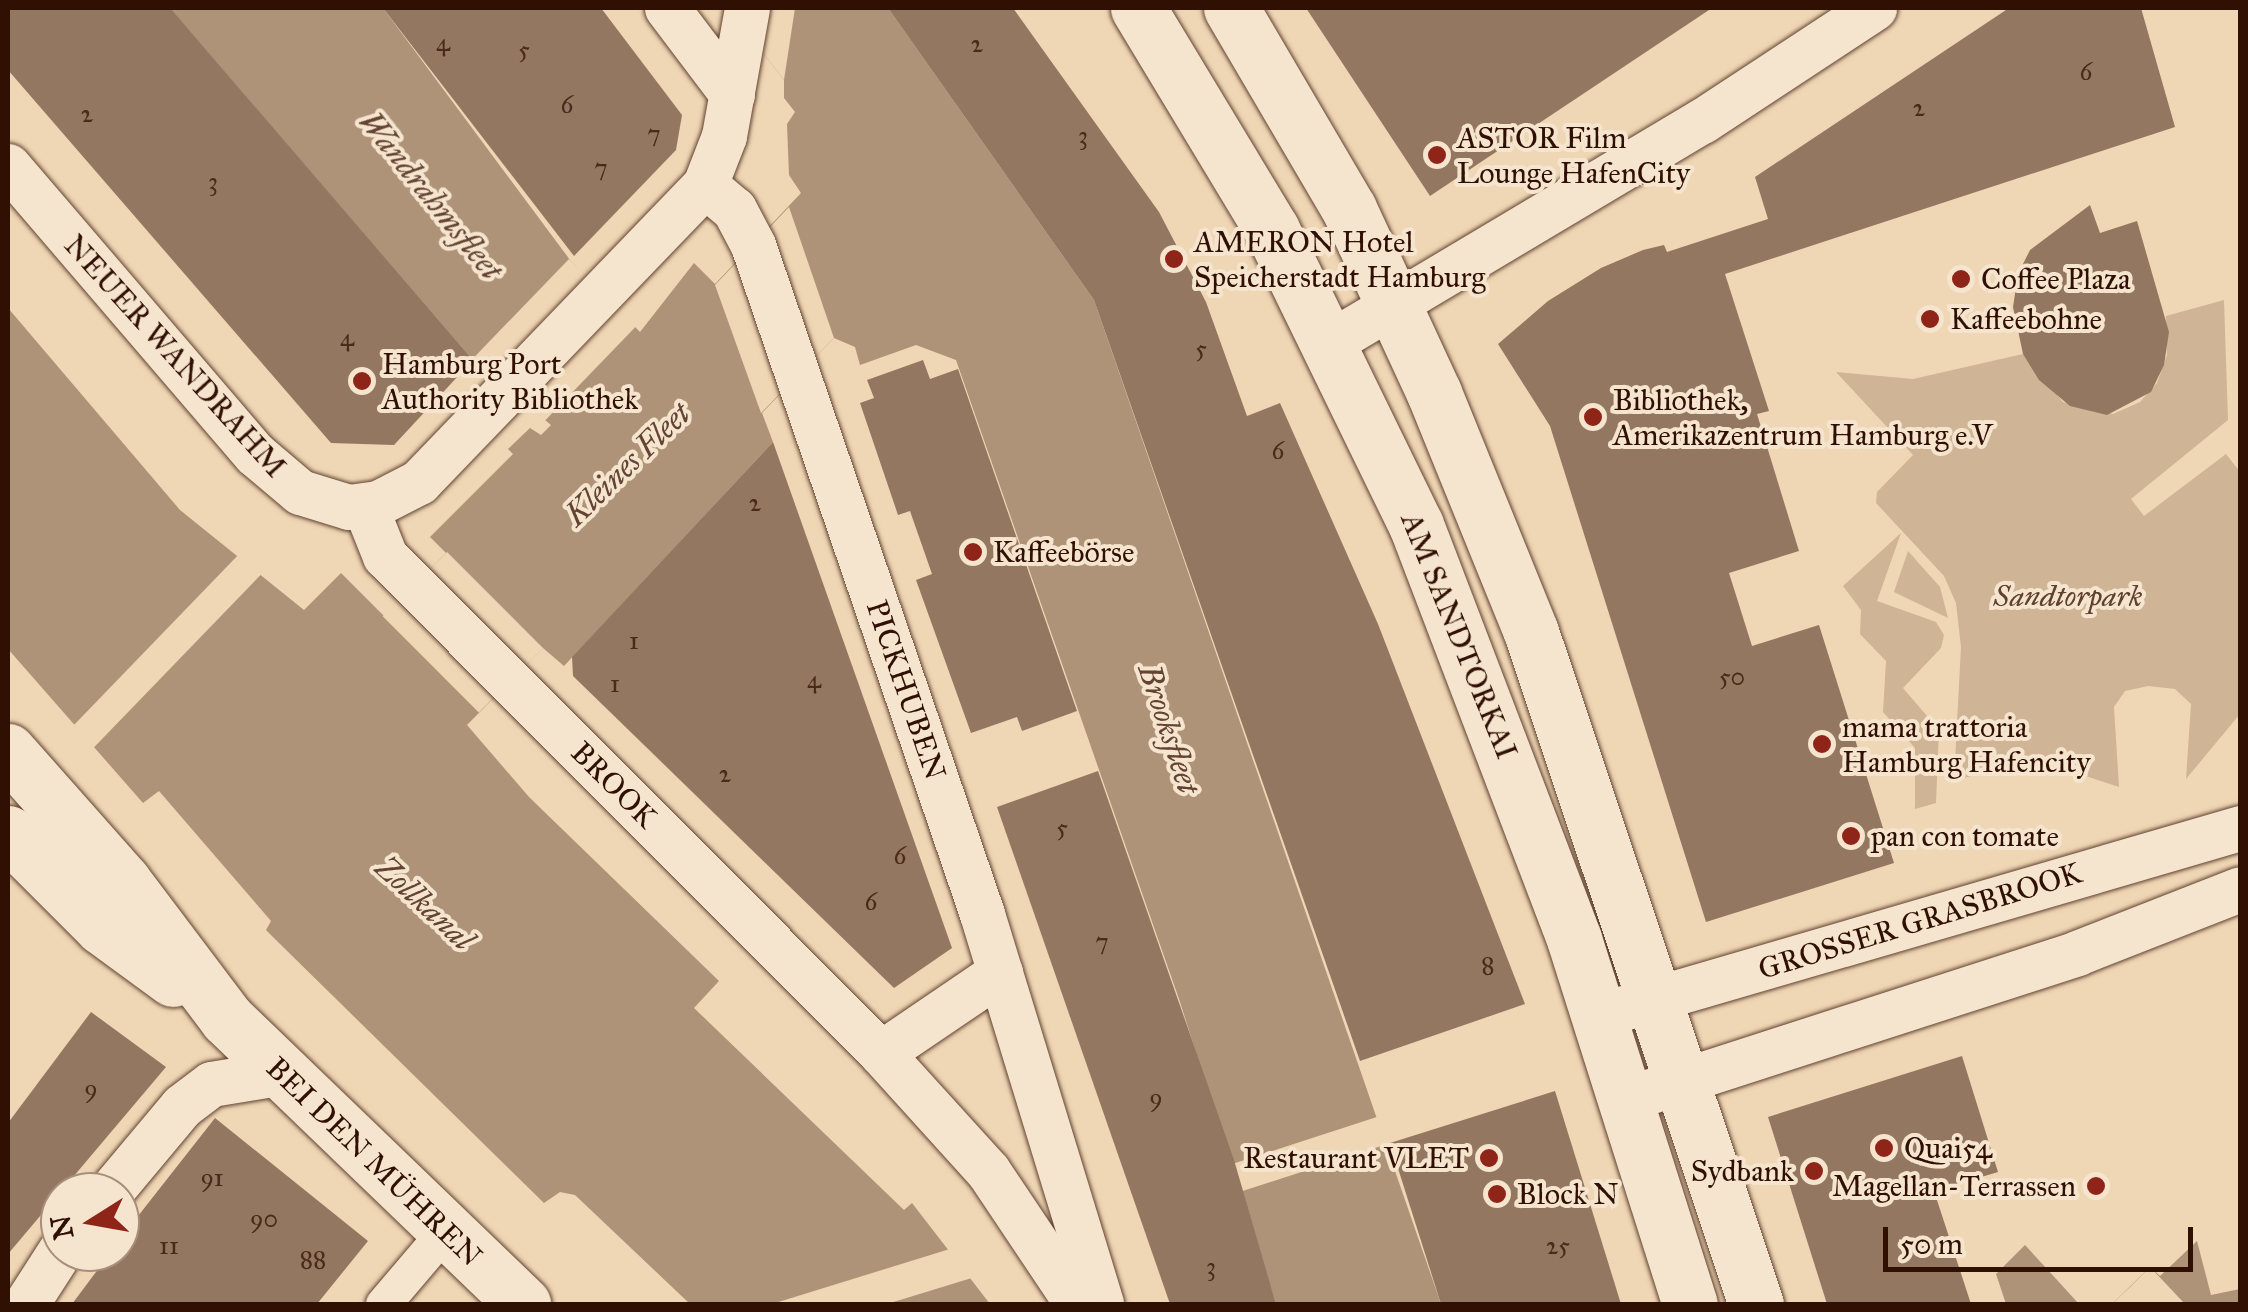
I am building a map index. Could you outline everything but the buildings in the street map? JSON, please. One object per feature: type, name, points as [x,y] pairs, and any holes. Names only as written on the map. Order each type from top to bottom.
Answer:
[{"type":"main road","name":"AM SANDTORKAI","points":[[1138,8],[1272,230],[1416,525],[1490,708],[1599,1014],[1690,1304]]},
{"type":"main road","points":[[1230,8],[1349,209],[1562,712],[1756,1304]]},
{"type":"main road","points":[[8,751],[122,881],[226,1018]]},
{"type":"main road","points":[[13,848],[102,926],[226,1018]]},
{"type":"main road","name":"BEI DEN MÜHREN","points":[[226,1018],[278,1073],[523,1304]]},
{"type":"street","points":[[667,8],[732,94]]},
{"type":"street","points":[[1329,343],[1702,121],[1874,8]]},
{"type":"street","points":[[365,506],[419,482],[705,184],[732,94],[745,17]]},
{"type":"street","name":"NEUER WANDRAHM","points":[[8,166],[280,478],[320,502],[365,506]]},
{"type":"street","name":"PICKHUBEN","points":[[705,184],[734,210],[753,245],[1000,972],[1102,1304]]},
{"type":"street","name":"BROOK","points":[[365,506],[377,545],[414,586],[881,1054],[988,1172],[1077,1304]]},
{"type":"street","name":"GROSSER GRASBROOK","points":[[1599,1014],[2240,828]]},
{"type":"street","points":[[1626,1099],[2077,952],[2240,889]]},
{"type":"street","points":[[881,1054],[1000,972]]},
{"type":"street","points":[[127,1172],[182,1106],[210,1084],[278,1073]]},
{"type":"street","points":[[383,1304],[446,1230]]},
{"type":"street","points":[[26,1304],[47,1272]]},
{"type":"green space","name":"Sandtorpark","points":[[2224,300],[2228,420],[2131,499],[2144,516],[2226,454],[2240,472],[2240,714],[2186,779],[2191,704],[2175,689],[2148,686],[2125,691],[2114,707],[2119,787],[2031,758],[1954,781],[1961,647],[1956,603],[1944,576],[1876,503],[1877,492],[1913,455],[1836,372],[1913,379],[2023,354],[2063,402],[2113,414],[2140,402],[2157,383],[2167,355],[2166,316]]},
{"type":"green space","points":[[1901,533],[1877,601],[1936,622],[1944,635],[1941,648],[1903,688],[1939,730],[1936,803],[1915,809],[1915,748],[1883,712],[1886,661],[1860,634],[1861,610],[1843,586]]},
{"type":"green space","points":[[1908,551],[1940,587],[1948,618],[1894,592]]},
{"type":"water","points":[[169,8],[383,8],[570,260],[640,332],[694,263],[715,284],[801,193],[789,175],[787,124],[795,112],[784,98],[784,80],[729,8],[888,8],[1094,300],[1441,1304],[1276,1304],[1179,999],[956,360],[916,345],[860,365],[855,347],[834,338],[762,413],[773,442],[564,666],[543,648],[467,725],[529,797],[719,981],[694,1008],[904,1210],[912,1203],[990,1304],[690,1304],[575,1195],[560,1192],[544,1203],[266,930],[271,921],[159,791],[143,803],[8,649],[8,308],[180,510],[304,610],[341,573],[384,616],[446,553],[430,537],[513,454],[508,449],[530,428],[541,435],[551,425],[473,360]]},
{"type":"water","points":[[2197,1241],[2211,1295],[2240,1289],[2240,1304],[2112,1304],[2150,1267],[2160,1276]]},
{"type":"water","points":[[2025,1245],[2079,1304],[2006,1304],[1996,1274]]},
{"type":"pier","points":[[729,8],[795,8],[784,80]]},
{"type":"pier","points":[[789,207],[834,338],[761,413],[715,285]]},
{"type":"pier","points":[[569,259],[637,325],[541,425],[472,359]]},
{"type":"pier","points":[[242,551],[264,572],[93,748],[72,727]]},
{"type":"pier","points":[[447,552],[543,648],[479,713],[383,616]]},
{"type":"pier","points":[[1386,1114],[1395,1142],[1238,1193],[1229,1165]]},
{"type":"pier","points":[[953,1248],[975,1277],[887,1304],[772,1304]]},
{"type":"pier","points":[[2150,1267],[2185,1304],[2112,1304],[2130,1287]]},
{"type":"place","name":"ASTOR Film Lounge HafenCity","points":[[1437,155]]},
{"type":"place","name":"AMERON Hotel Speicherstadt Hamburg","points":[[1174,259]]},
{"type":"place","name":"Coffee Plaza","points":[[1961,279]]},
{"type":"place","name":"Kaffeebohne","points":[[1930,319]]},
{"type":"place","name":"Hamburg Port Authority Bibliothek","points":[[362,381]]},
{"type":"place","name":"Bibliothek, Amerikazentrum Hamburg e.V","points":[[1593,417]]},
{"type":"place","name":"Kaffeebörse","points":[[973,552]]},
{"type":"place","name":"mama trattoria Hamburg Hafencity","points":[[1822,744]]},
{"type":"place","name":"pan con tomate","points":[[1851,836]]},
{"type":"place","name":"Quai54","points":[[1884,1148]]},
{"type":"place","name":"Restaurant VLET","points":[[1489,1158]]},
{"type":"place","name":"Sydbank","points":[[1814,1171]]},
{"type":"place","name":"Magellan-Terrassen","points":[[2096,1186]]},
{"type":"place","name":"Block N","points":[[1497,1194]]},
{"type":"water label","name":"Wandrahmsfleet","points":[[430,196]]},
{"type":"water label","name":"Kleines Fleet","points":[[628,465]]},
{"type":"water label","name":"Brooksfleet","points":[[1168,729]]},
{"type":"water label","name":"Zollkanal","points":[[424,904]]}]
